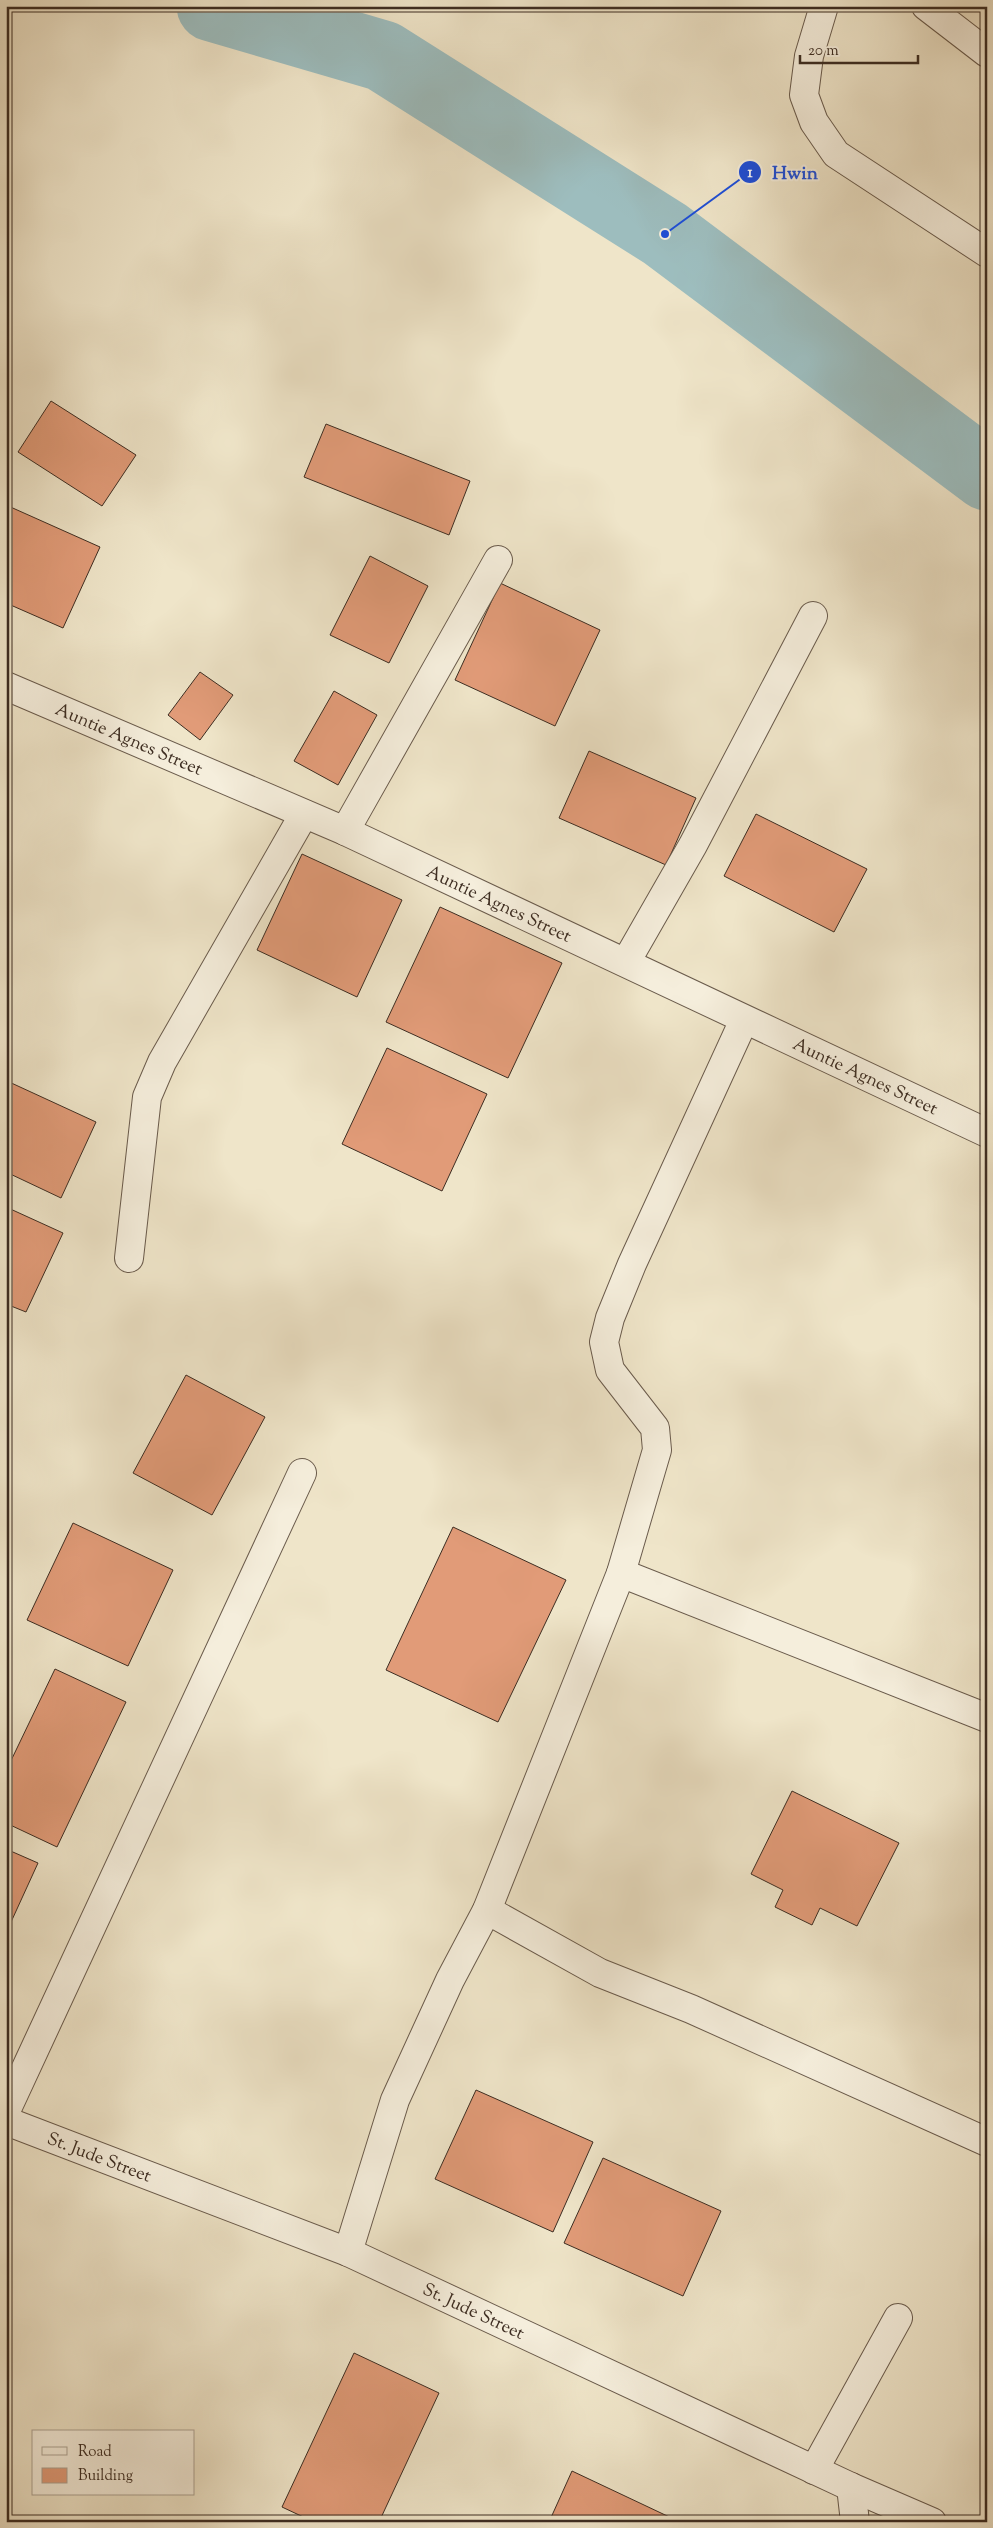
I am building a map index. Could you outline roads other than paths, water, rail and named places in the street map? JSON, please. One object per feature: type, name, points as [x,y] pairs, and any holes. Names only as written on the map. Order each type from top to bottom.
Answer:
[{"type":"street","points":[[824,6],[809,56],[804,95],[814,122],[836,154],[987,252]]},
{"type":"street","points":[[926,6],[987,53]]},
{"type":"street","points":[[345,831],[498,560]]},
{"type":"street","points":[[626,962],[693,845],[813,616]]},
{"type":"street","name":"Auntie Agnes Street","points":[[6,686],[345,831],[987,1134]]},
{"type":"street","points":[[129,1258],[147,1097],[162,1062],[304,814]]},
{"type":"street","points":[[348,2252],[395,2100],[450,1980],[487,1910],[621,1573],[657,1450],[655,1428],[610,1370],[604,1342],[610,1318],[632,1264],[744,1020]]},
{"type":"street","points":[[6,2111],[302,1473]]},
{"type":"street","points":[[621,1573],[987,1718]]},
{"type":"street","points":[[487,1910],[600,1973],[691,2009],[987,2142]]},
{"type":"street","name":"St. Jude Street","points":[[6,2121],[348,2252],[814,2470],[932,2522]]},
{"type":"street","points":[[814,2470],[898,2318]]},
{"type":"street","points":[[851,2487],[855,2522]]},
{"type":"waterway","points":[[212,6],[383,56],[665,234],[987,475]]},
{"type":"place","name":"Hwin","points":[[665,234]]}]
